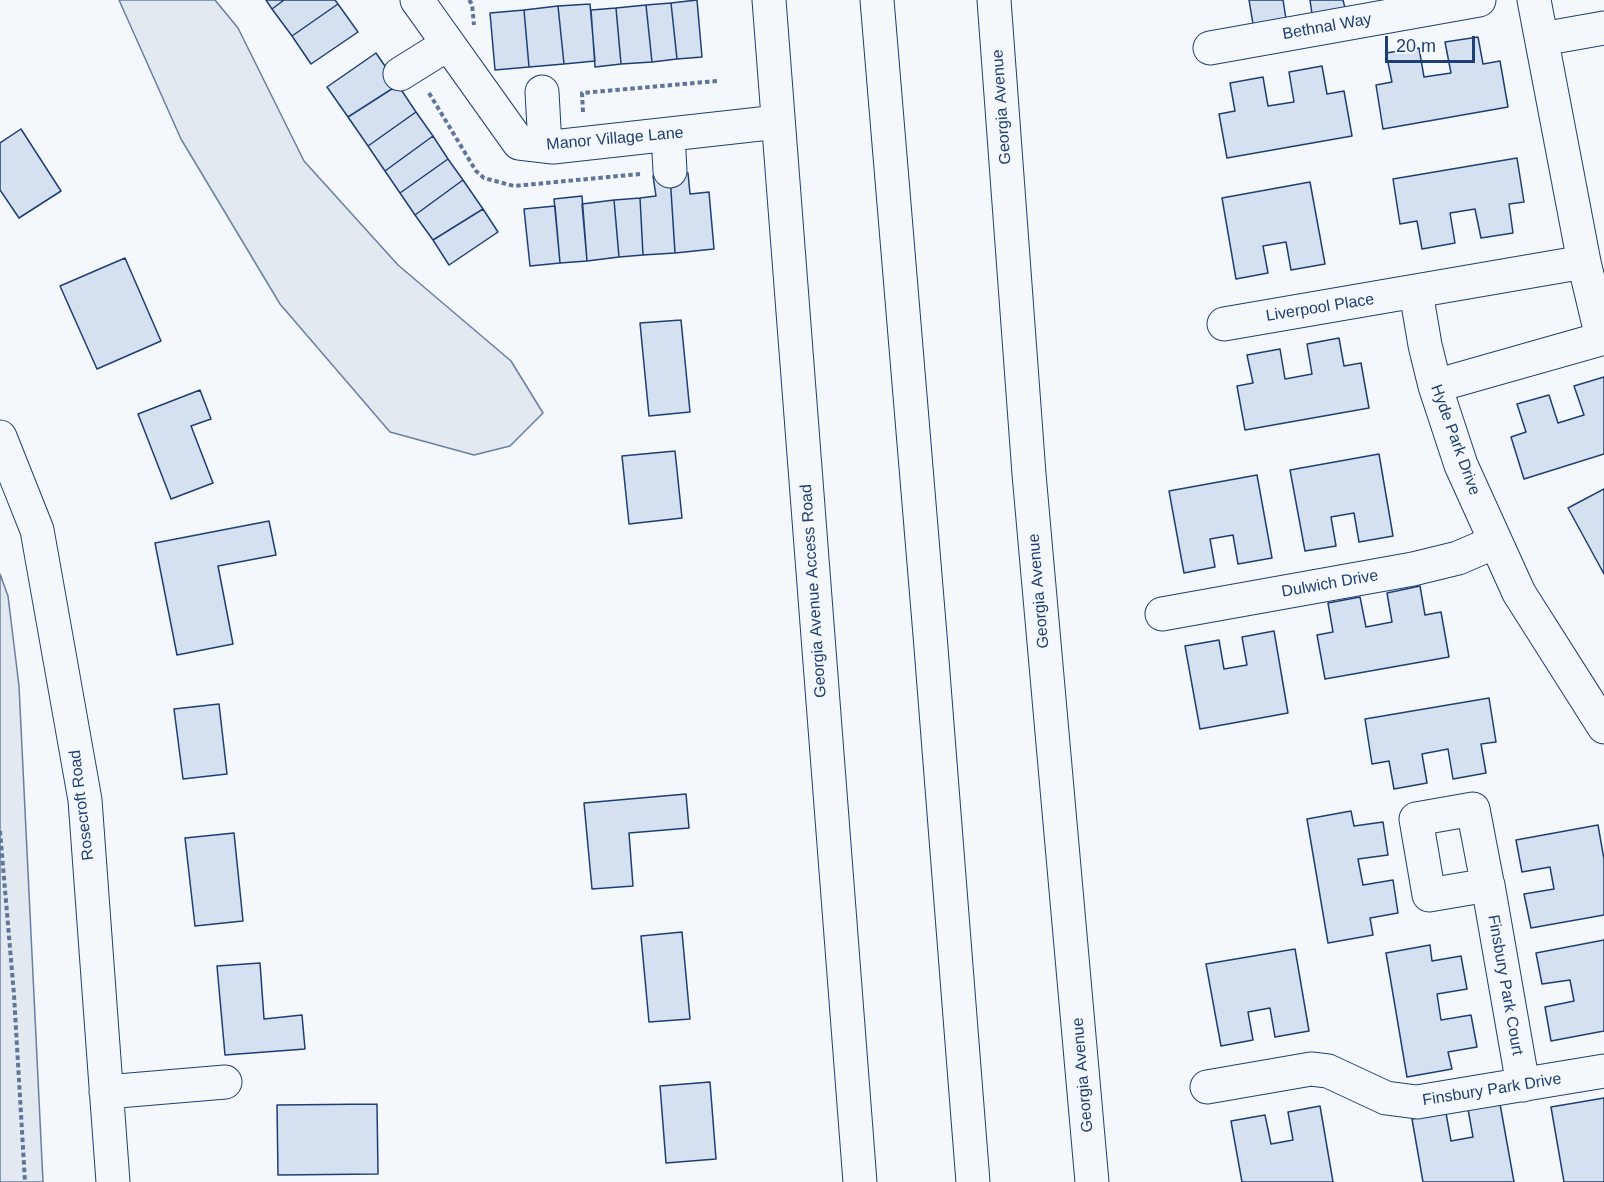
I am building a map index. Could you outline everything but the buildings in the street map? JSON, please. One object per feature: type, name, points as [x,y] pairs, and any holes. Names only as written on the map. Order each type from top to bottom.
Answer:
[{"type":"street","name":"Manor Village Lane","points":[[417,0],[519,143],[545,146],[778,122]]},
{"type":"street","name":"Georgia Avenue Access Road","points":[[769,0],[860,1182]]},
{"type":"street","points":[[877,0],[974,1178]]},
{"type":"street","name":"Georgia Avenue","points":[[994,0],[1029,474],[1092,1182]]},
{"type":"street","name":"Bethnal Way","points":[[1209,48],[1412,6],[1479,0]]},
{"type":"street","points":[[1435,386],[1603,338],[1584,262],[1534,0]]},
{"type":"street","points":[[1542,39],[1604,28]]},
{"type":"street","points":[[400,74],[448,44]]},
{"type":"street","points":[[542,92],[545,146]]},
{"type":"street","points":[[668,135],[670,171]]},
{"type":"street","points":[[1416,292],[1584,262]]},
{"type":"street","name":"Liverpool Place","points":[[1224,324],[1416,292]]},
{"type":"street","name":"Hyde Park Drive","points":[[1416,292],[1435,386],[1461,465],[1519,593],[1604,727]]},
{"type":"street","name":"Rosecroft Road","points":[[0,437],[37,530],[85,800],[113,1182]]},
{"type":"street","name":"Dulwich Drive","points":[[1162,614],[1413,569],[1458,558],[1495,542]]},
{"type":"street","name":"Finsbury Park Court","points":[[1488,885],[1523,1085]]},
{"type":"street","name":"Finsbury Park Drive","points":[[1207,1087],[1311,1069],[1328,1071],[1386,1098],[1417,1102],[1604,1071]]},
{"type":"street","points":[[106,1092],[225,1082]]},
{"type":"path","points":[[0,831],[14,995],[25,1182]]},
{"type":"shaded area","points":[[119,0],[215,0],[238,28],[304,161],[398,265],[511,361],[543,413],[510,446],[474,455],[390,432],[280,304],[181,139]]},
{"type":"shaded area","points":[[0,574],[8,596],[19,686],[43,1182],[0,1182]]}]
